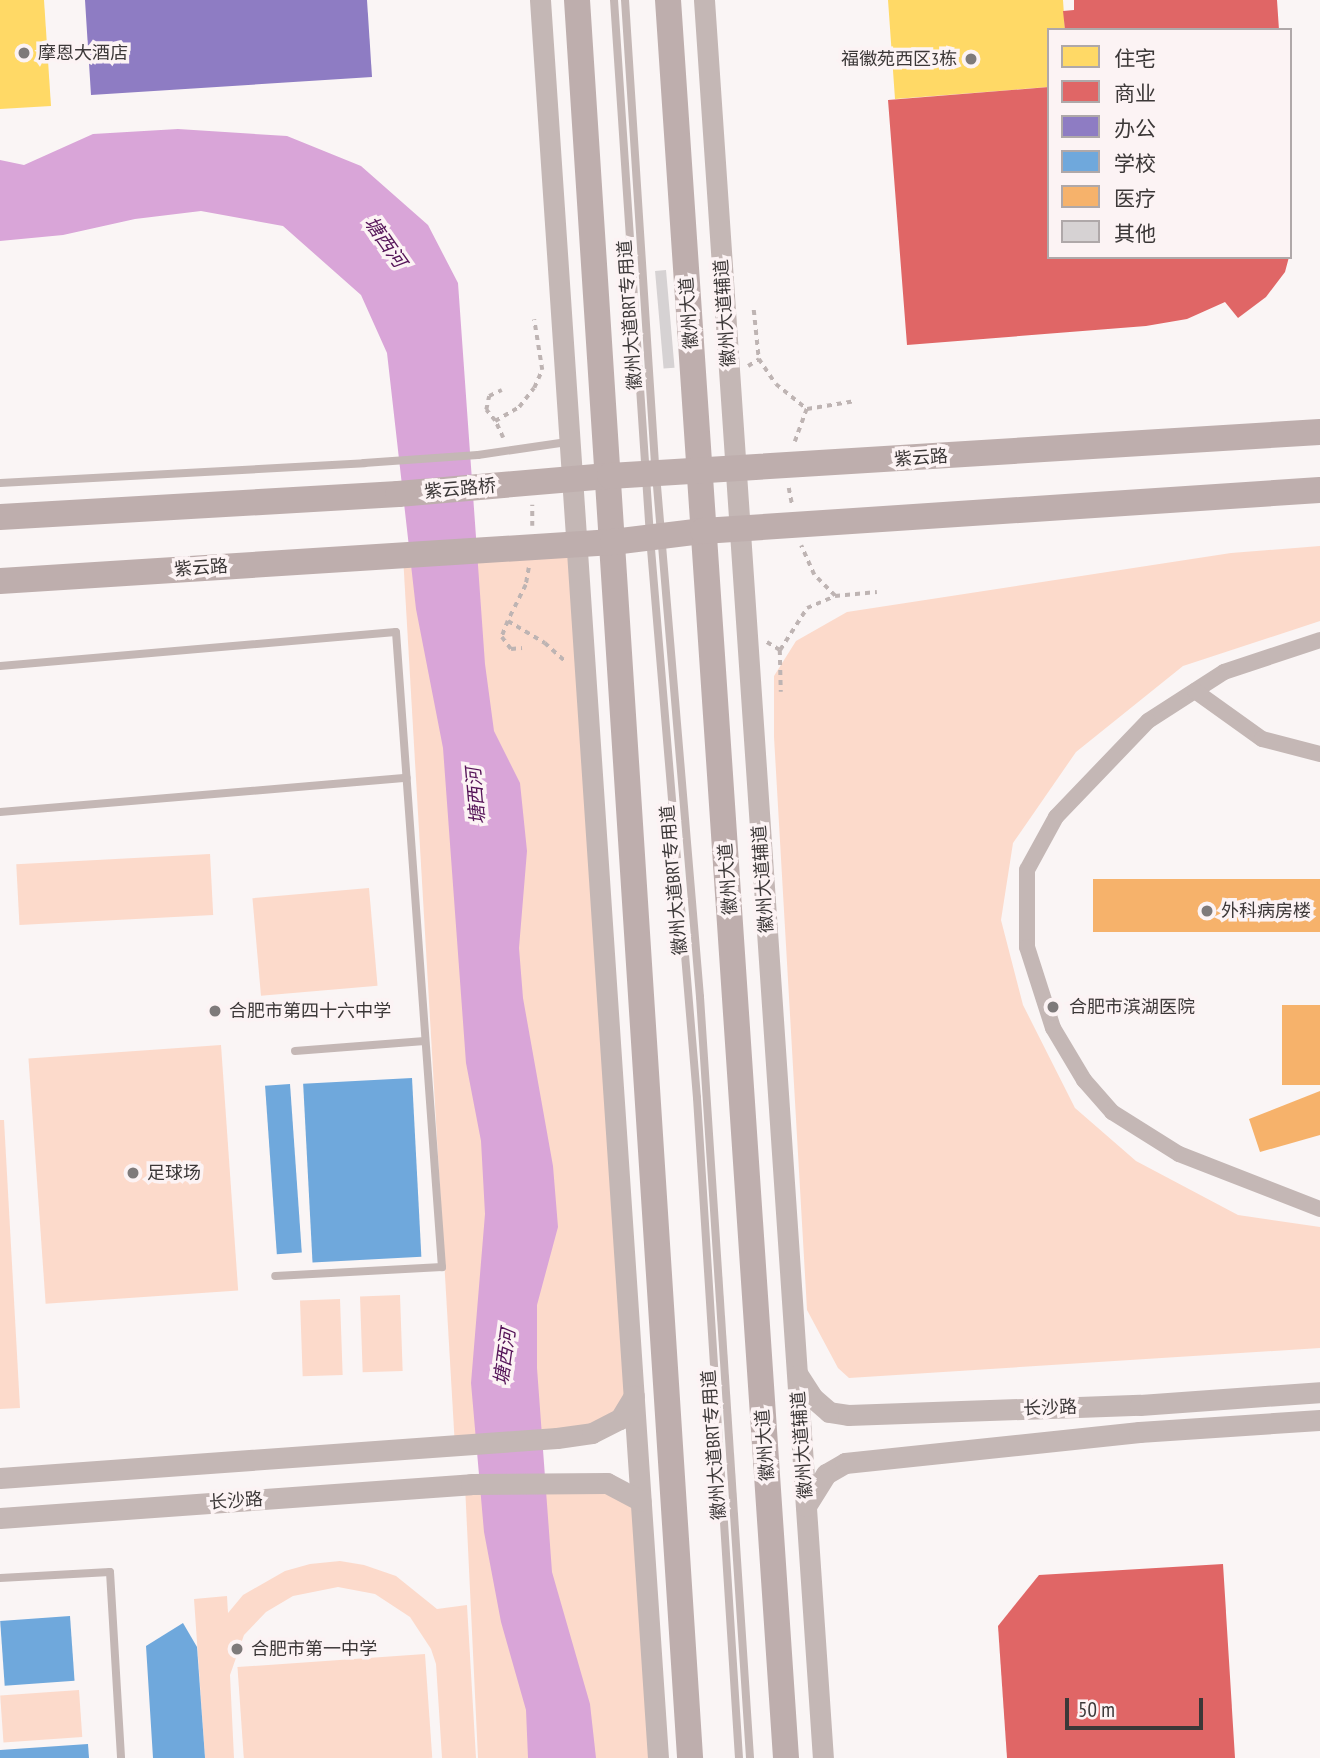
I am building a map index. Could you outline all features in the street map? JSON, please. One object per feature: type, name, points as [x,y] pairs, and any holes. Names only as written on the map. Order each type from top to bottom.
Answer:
[{"type":"main road","points":[[577,0],[610,477],[690,1758]]},
{"type":"main road","name":"徽州大道","points":[[668,0],[786,1758]]},
{"type":"main road","name":"紫云路","points":[[523,483],[1320,432]]},
{"type":"main road","name":"紫云路桥","points":[[0,517],[398,494],[523,483]]},
{"type":"main road","points":[[577,542],[740,528],[1320,490]]},
{"type":"main road","name":"紫云路","points":[[0,581],[403,556],[577,542]]},
{"type":"street","points":[[540,0],[658,1758]]},
{"type":"street","name":"徽州大道辅道","points":[[704,0],[823,1758]]},
{"type":"street","points":[[1320,640],[1224,672],[1148,721],[1056,817],[1027,870],[1027,947],[1053,1028],[1084,1080],[1112,1112],[1179,1154],[1320,1209]]},
{"type":"street","points":[[1195,691],[1262,738],[1320,754]]},
{"type":"street","name":"长沙路","points":[[797,1374],[813,1398],[829,1412],[848,1415],[1140,1405],[1320,1392]]},
{"type":"street","points":[[0,1478],[557,1438],[592,1433],[620,1419],[634,1396]]},
{"type":"street","name":"长沙路","points":[[806,1506],[826,1475],[845,1463],[1139,1432],[1320,1420]]},
{"type":"street","name":"长沙路","points":[[0,1518],[471,1484],[607,1483],[641,1501]]},
{"type":"lane","name":"徽州大道BRT专用道","points":[[614,0],[696,1098],[739,1758]]},
{"type":"lane","name":"徽州大道BRT专用道","points":[[625,0],[651,474]]},
{"type":"lane","points":[[0,483],[478,455],[570,441]]},
{"type":"lane","name":"徽州大道BRT专用道","points":[[656,537],[701,1011],[750,1758]]},
{"type":"lane","points":[[0,666],[396,632],[442,1267],[275,1276]]},
{"type":"lane","points":[[0,812],[407,778]]},
{"type":"lane","points":[[295,1051],[425,1041]]},
{"type":"lane","points":[[0,1578],[110,1572],[121,1758]]},
{"type":"path","points":[[754,310],[759,359]]},
{"type":"path","points":[[534,320],[542,370]]},
{"type":"path","points":[[495,421],[486,410],[489,396],[502,390]]},
{"type":"path","points":[[807,409],[855,401]]},
{"type":"path","points":[[835,596],[877,592]]},
{"type":"path","points":[[508,621],[502,637],[511,649],[522,648]]},
{"type":"path","points":[[780,650],[781,692]]},
{"type":"shaded area","points":[[577,543],[634,1396],[620,1419],[455,1447],[403,556]]},
{"type":"shaded area","name":"合肥市滨湖医院","points":[[1320,546],[1320,621],[1183,666],[1076,752],[1013,843],[1001,920],[1023,1005],[1075,1108],[1136,1161],[1238,1215],[1320,1227],[1320,1348],[849,1378],[838,1368],[807,1310],[774,737],[774,676],[796,641],[847,612],[1231,553]]},
{"type":"shaded area","points":[[210,854],[213,915],[19,925],[16,864]]},
{"type":"shaded area","points":[[369,888],[378,986],[261,996],[252,898]]},
{"type":"shaded area","name":"足球场","points":[[221,1045],[238,1290],[46,1304],[28,1058]]},
{"type":"shaded area","points":[[0,1120],[4,1120],[20,1408],[0,1409]]},
{"type":"shaded area","points":[[400,1295],[403,1371],[363,1372],[360,1296]]},
{"type":"shaded area","points":[[340,1299],[343,1375],[303,1376],[300,1300]]},
{"type":"shaded area","points":[[561,1483],[641,1501],[658,1758],[478,1758],[465,1485]]},
{"type":"shaded area","points":[[340,1561],[364,1565],[396,1576],[437,1609],[467,1605],[476,1758],[442,1758],[436,1664],[431,1649],[410,1617],[375,1594],[338,1587],[293,1596],[266,1612],[244,1635],[230,1675],[234,1758],[205,1758],[194,1599],[227,1596],[228,1613],[243,1595],[285,1571],[310,1564]]},
{"type":"shaded area","points":[[425,1654],[432,1758],[244,1758],[237,1667]]},
{"type":"shaded area","points":[[79,1690],[82,1737],[3,1742],[0,1696]]},
{"type":"water","name":"塘西河","points":[[178,129],[287,136],[361,166],[428,225],[458,283],[485,664],[494,731],[520,783],[527,851],[519,948],[523,998],[553,1166],[558,1227],[537,1305],[537,1368],[552,1572],[590,1704],[596,1758],[528,1758],[526,1710],[501,1622],[484,1532],[471,1383],[485,1214],[481,1141],[466,1063],[443,748],[416,609],[387,353],[361,295],[283,226],[201,211],[135,219],[63,235],[0,241],[0,160],[24,165],[93,134]]},
{"type":"building: 住宅","name":"摩恩大酒店","points":[[0,0],[44,0],[51,106],[0,109]]},
{"type":"building: 住宅","name":"福徽苑西区3栋","points":[[888,0],[1063,0],[1065,28],[1047,28],[1047,87],[895,99]]},
{"type":"building: 商业","points":[[1074,0],[1277,0],[1279,28],[1065,28],[1063,11],[1074,10]]},
{"type":"building: 商业","points":[[1047,87],[1047,259],[1288,259],[1285,272],[1266,297],[1238,318],[1225,302],[1187,319],[1146,326],[907,345],[888,100]]},
{"type":"building: 商业","points":[[1223,1564],[1235,1758],[1007,1758],[998,1626],[1039,1575]]},
{"type":"building: 办公","points":[[85,0],[367,0],[372,77],[91,95]]},
{"type":"building: 学校","points":[[412,1078],[421,1257],[313,1262],[303,1084]]},
{"type":"building: 学校","points":[[290,1084],[302,1253],[277,1254],[265,1086]]},
{"type":"building: 学校","points":[[70,1616],[75,1681],[5,1686],[0,1621]]},
{"type":"building: 学校","points":[[183,1623],[197,1647],[205,1758],[153,1758],[146,1646]]},
{"type":"building: 学校","points":[[88,1744],[89,1758],[0,1758],[0,1750]]},
{"type":"building: 医疗","name":"外科病房楼","points":[[1093,879],[1320,879],[1320,932],[1093,932]]},
{"type":"building: 医疗","points":[[1282,1005],[1320,1005],[1320,1085],[1282,1085]]},
{"type":"building: 医疗","points":[[1320,1091],[1320,1135],[1260,1152],[1249,1119]]},
{"type":"building: 其他","points":[[666,270],[675,368],[664,369],[655,271]]},
{"type":"place","name":"摩恩大酒店","points":[[24,53]]},
{"type":"place","name":"福徽苑西区3栋","points":[[971,59]]},
{"type":"place","name":"外科病房楼","points":[[1207,911]]},
{"type":"place","name":"合肥市滨湖医院","points":[[1053,1007]]},
{"type":"place","name":"合肥市第四十六中学","points":[[215,1011]]},
{"type":"place","name":"足球场","points":[[133,1173]]},
{"type":"place","name":"合肥市第一中学","points":[[237,1649]]}]
